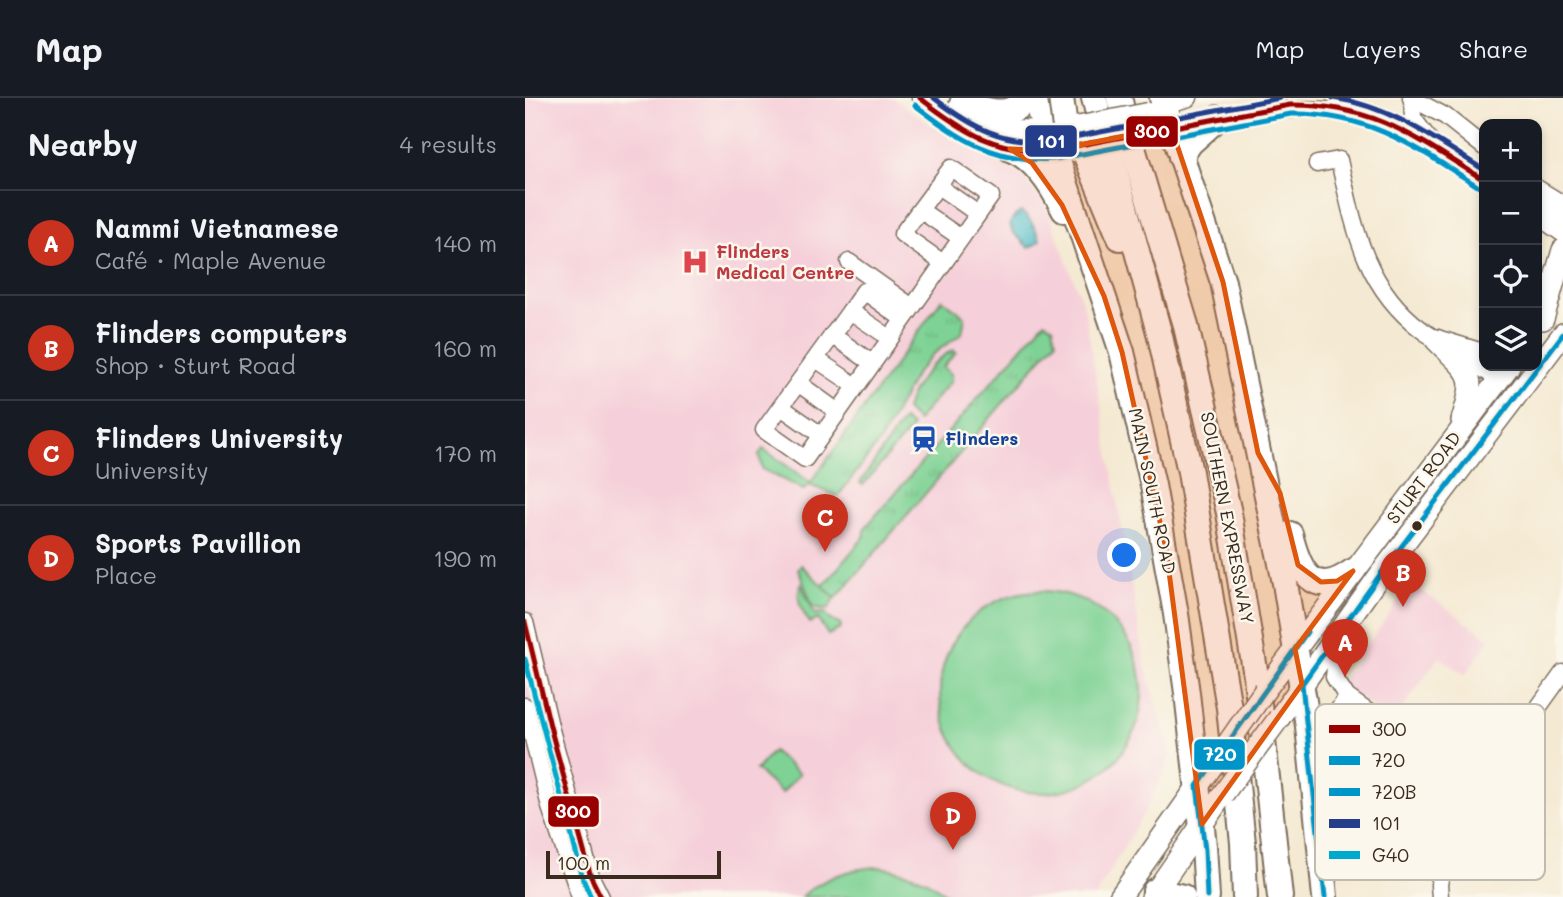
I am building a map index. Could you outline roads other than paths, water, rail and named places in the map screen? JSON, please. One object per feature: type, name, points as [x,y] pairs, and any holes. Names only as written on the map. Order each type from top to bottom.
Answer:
[{"type":"highway","points":[[954,108],[1008,112],[1019,107],[1026,98]]},
{"type":"highway","name":"MAIN SOUTH ROAD","points":[[1034,98],[1181,157],[1223,282],[1285,583],[1302,684],[1315,804]]},
{"type":"highway","points":[[1181,157],[1191,143],[1219,118]]},
{"type":"highway","name":"MAIN SOUTH ROAD","points":[[1099,122],[1104,296],[1125,366],[1161,523],[1176,614],[1202,824],[1207,897]]},
{"type":"highway","name":"SOUTHERN EXPRESSWAY","points":[[1099,122],[1153,219],[1185,322],[1229,513],[1256,676],[1280,897]]},
{"type":"highway","name":"SOUTHERN EXPRESSWAY","points":[[1099,122],[1160,336],[1181,422],[1218,630],[1231,722],[1243,843],[1245,897]]},
{"type":"highway","points":[[1010,149],[1025,157],[1052,190],[1067,214],[1104,296]]},
{"type":"highway","points":[[1258,453],[1280,493],[1301,570],[1315,580],[1325,582],[1337,581],[1353,571]]},
{"type":"highway","points":[[1154,894],[1183,897]]},
{"type":"main road","points":[[1542,317],[1563,250]]},
{"type":"main road","points":[[1542,320],[1563,292]]},
{"type":"main road","name":"STURT ROAD","points":[[1154,894],[1382,572],[1563,334]]},
{"type":"main road","points":[[1436,340],[1479,353]]},
{"type":"main road","points":[[1436,340],[1465,370],[1471,381],[1470,395],[1457,435]]},
{"type":"main road","name":"STURT ROAD","points":[[1120,897],[1295,649],[1504,373]]},
{"type":"street","points":[[921,98],[1001,124],[1219,118],[1328,101],[1390,122],[1479,177]]},
{"type":"street","points":[[954,108],[976,138],[1027,152],[1099,122],[1189,98]]},
{"type":"street","points":[[1390,122],[1412,98]]},
{"type":"street","points":[[1412,98],[1456,124],[1479,143]]},
{"type":"street","points":[[1412,98],[1412,113],[1416,123],[1441,153]]},
{"type":"street","points":[[1317,164],[1339,160],[1357,237],[1369,267],[1403,314],[1436,340],[1504,373]]},
{"type":"street","points":[[907,313],[864,291],[760,437],[805,459],[991,196],[951,168],[902,234],[943,262]]},
{"type":"street","points":[[1542,191],[1563,204]]},
{"type":"street","points":[[1542,204],[1563,220]]},
{"type":"street","points":[[920,210],[961,238]]},
{"type":"street","points":[[1542,219],[1563,234]]},
{"type":"street","points":[[849,262],[907,313]]},
{"type":"street","points":[[850,311],[890,338]]},
{"type":"street","points":[[832,335],[872,363]]},
{"type":"street","points":[[815,359],[856,387]]},
{"type":"street","points":[[798,383],[838,412]]},
{"type":"street","points":[[781,407],[821,435]]},
{"type":"street","points":[[525,622],[551,730],[588,863],[601,897]]},
{"type":"street","points":[[1340,631],[1333,677],[1347,697],[1357,704]]},
{"type":"street","points":[[1541,704],[1563,673]]},
{"type":"street","points":[[1342,704],[1347,697]]},
{"type":"street","points":[[525,706],[549,807],[580,897]]},
{"type":"water","points":[[1021,212],[1033,225],[1040,241],[1029,248],[1012,231],[1010,223]]},
{"type":"place","name":"Flinders Medical Centre","points":[[695,262]]},
{"type":"place","name":"Flinders","points":[[924,439]]},
{"type":"place","name":"Flinders University","points":[[825,552]]},
{"type":"place","name":"Flinders computers","points":[[1403,607]]},
{"type":"place","name":"Nammi Vietnamese","points":[[1345,677]]},
{"type":"place","name":"Sports Pavillion","points":[[953,850]]}]
